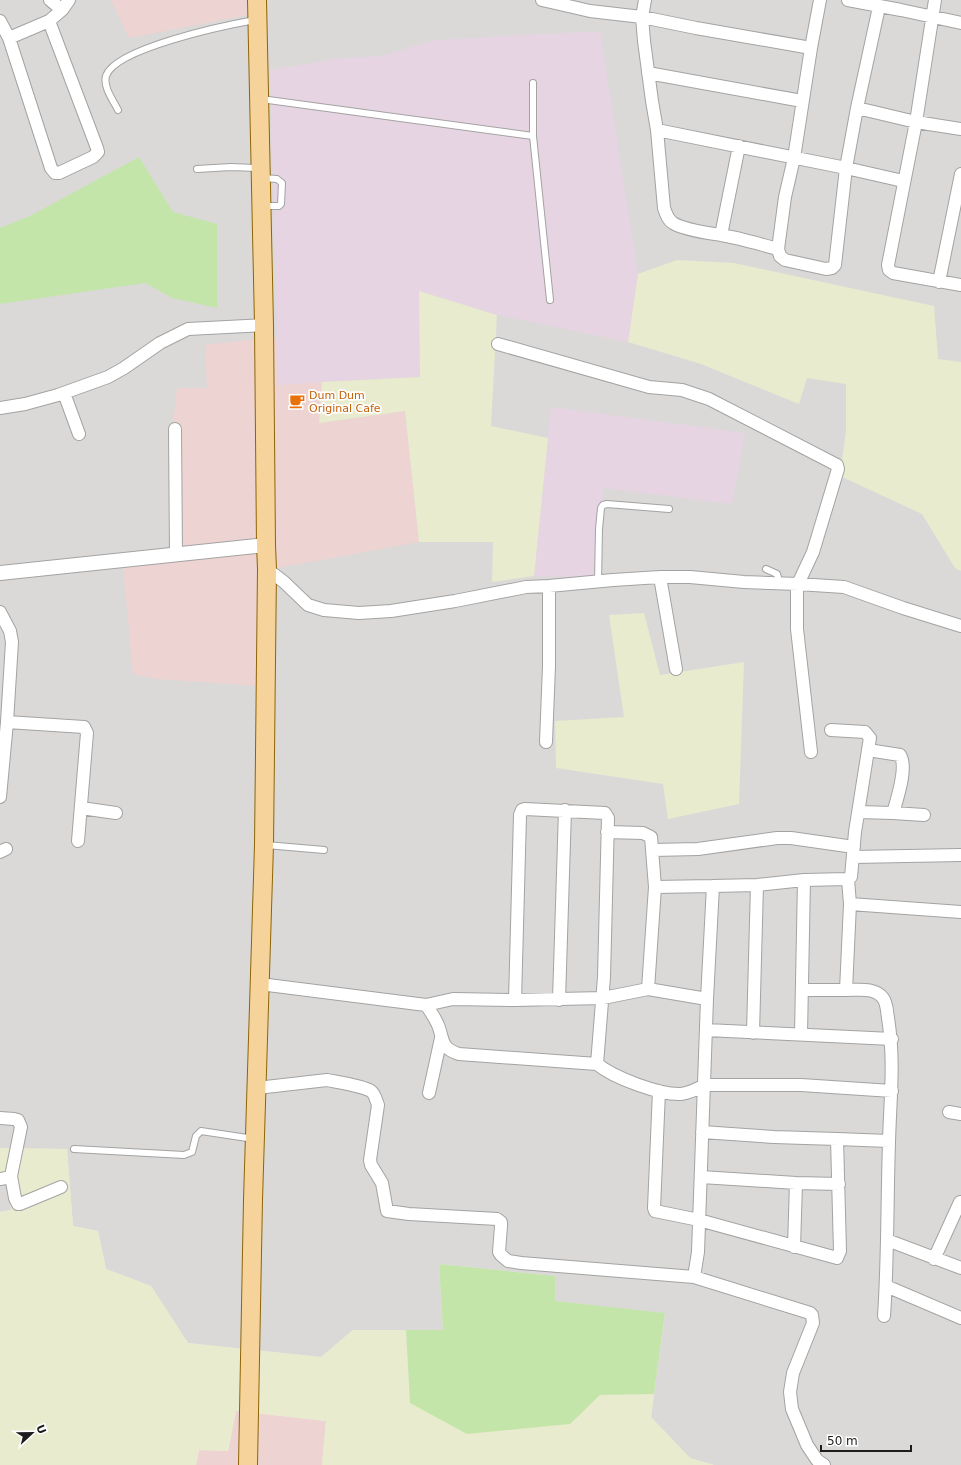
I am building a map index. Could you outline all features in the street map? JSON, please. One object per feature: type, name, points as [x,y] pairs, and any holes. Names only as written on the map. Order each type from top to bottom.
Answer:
[{"type":"main road","points":[[248,1465],[255,1139],[264,845],[267,558],[260,99],[256,0]]},
{"type":"street","points":[[9,38],[49,21],[66,5],[50,0]]},
{"type":"street","points":[[542,0],[591,5],[696,28],[811,48]]},
{"type":"street","points":[[645,0],[642,17],[648,73],[657,130],[664,208],[669,220],[674,224],[702,232],[721,235],[778,249]]},
{"type":"street","points":[[820,0],[802,101],[794,158],[785,197],[778,249],[780,256],[785,260],[826,269],[832,268],[835,265],[846,168],[857,108],[879,7]]},
{"type":"street","points":[[848,0],[961,23]]},
{"type":"street","points":[[935,0],[916,122],[903,181],[888,265],[889,270],[893,273],[961,286]]},
{"type":"street","points":[[0,21],[9,38],[51,168],[55,172],[59,173],[93,158],[98,152],[49,21]]},
{"type":"street","points":[[648,73],[802,101]]},
{"type":"street","points":[[857,108],[916,122],[961,129]]},
{"type":"street","points":[[657,130],[903,181]]},
{"type":"street","points":[[721,235],[739,146]]},
{"type":"street","points":[[939,282],[956,227],[961,174]]},
{"type":"street","points":[[0,408],[25,404],[64,393],[108,377],[124,368],[160,343],[188,329],[264,325]]},
{"type":"street","points":[[498,344],[649,387],[682,390],[709,399],[837,465],[838,469],[812,552],[798,584],[797,591],[798,629],[811,752]]},
{"type":"street","points":[[64,393],[80,434]]},
{"type":"street","points":[[175,429],[176,555]]},
{"type":"street","points":[[0,572],[176,555],[267,558],[284,582],[308,605],[324,610],[359,614],[391,611],[455,601],[526,587],[660,576],[690,577],[844,587],[910,611],[961,626]]},
{"type":"street","points":[[660,576],[676,669]]},
{"type":"street","points":[[546,742],[549,666],[549,586]]},
{"type":"street","points":[[0,612],[11,636],[4,684],[7,722],[0,797]]},
{"type":"street","points":[[7,722],[86,729],[87,733],[78,841]]},
{"type":"street","points":[[831,730],[865,732],[870,738],[851,878],[848,880],[850,904],[846,990]]},
{"type":"street","points":[[868,750],[900,755],[902,758],[903,762],[900,788],[893,812]]},
{"type":"street","points":[[81,808],[116,813]]},
{"type":"street","points":[[515,1000],[520,815],[522,810],[565,810],[605,813],[608,818],[603,998],[597,1064]]},
{"type":"street","points":[[559,1000],[565,810]]},
{"type":"street","points":[[860,812],[893,812],[924,815]]},
{"type":"street","points":[[607,832],[643,833],[648,834],[653,841],[655,887],[648,989]]},
{"type":"street","points":[[653,850],[698,849],[777,838],[791,838],[854,852],[961,855]]},
{"type":"street","points":[[655,887],[757,885],[804,880],[848,880]]},
{"type":"street","points":[[801,1034],[804,880]]},
{"type":"street","points":[[753,1033],[757,885]]},
{"type":"street","points":[[694,1277],[698,1252],[707,999],[713,886]]},
{"type":"street","points":[[850,904],[961,912]]},
{"type":"street","points":[[260,984],[426,1005],[453,999],[559,1000],[603,998],[648,989],[707,999]]},
{"type":"street","points":[[802,990],[871,990],[883,997],[886,1006],[892,1038],[893,1055],[884,1316]]},
{"type":"street","points":[[426,1005],[433,1014],[441,1038],[449,1050],[459,1054],[597,1064],[609,1072],[659,1091],[683,1094],[704,1085],[802,1086],[892,1091]]},
{"type":"street","points":[[706,1030],[892,1038]]},
{"type":"street","points":[[429,1093],[441,1038]]},
{"type":"street","points":[[257,1088],[327,1080],[371,1091],[376,1097],[378,1105],[370,1160],[371,1165],[382,1183],[386,1208],[390,1212],[420,1215],[497,1218],[501,1222],[499,1252],[504,1259],[512,1262],[556,1267],[694,1277],[807,1311],[812,1315],[813,1323],[793,1373],[790,1383],[790,1392],[792,1409],[807,1445],[818,1460],[824,1465]]},
{"type":"street","points":[[659,1091],[654,1208],[658,1213],[699,1220],[834,1258],[837,1258],[839,1255],[839,1184],[837,1139]]},
{"type":"street","points":[[0,1118],[18,1120],[21,1127],[6,1177],[18,1204],[61,1187]]},
{"type":"street","points":[[702,1132],[774,1137],[889,1141]]},
{"type":"street","points":[[701,1176],[796,1183],[839,1184]]},
{"type":"street","points":[[794,1247],[796,1183]]},
{"type":"street","points":[[934,1259],[960,1202]]},
{"type":"street","points":[[887,1240],[961,1268]]},
{"type":"street","points":[[886,1286],[961,1318]]},
{"type":"lane","points":[[118,110],[106,86],[105,80],[106,74],[113,66],[126,58],[164,42],[257,19]]},
{"type":"lane","points":[[533,83],[533,136],[550,300]]},
{"type":"lane","points":[[260,99],[533,136]]},
{"type":"lane","points":[[197,169],[231,167],[260,173]]},
{"type":"lane","points":[[598,581],[599,529],[601,508],[603,505],[607,504],[668,509]]},
{"type":"lane","points":[[766,568],[777,574],[780,584]]},
{"type":"lane","points":[[264,845],[324,850]]},
{"type":"lane","points":[[74,1149],[184,1155],[192,1152],[196,1136],[201,1131],[255,1139]]},
{"type":"shaded area","points":[[0,0],[961,0],[961,1465],[714,1465],[690,1458],[651,1417],[665,1314],[555,1301],[555,1276],[439,1264],[443,1330],[353,1330],[321,1357],[188,1343],[151,1286],[106,1269],[98,1231],[73,1226],[67,1149],[0,1148]]},
{"type":"shaded area","points":[[111,0],[247,0],[248,15],[129,38]]},
{"type":"shaded area","points":[[600,31],[638,274],[628,342],[497,315],[420,291],[420,377],[278,385],[270,70],[337,59],[381,56],[435,40]]},
{"type":"shaded area","points":[[277,337],[278,385],[322,382],[319,423],[405,411],[419,542],[267,570],[258,686],[157,679],[133,674],[122,555],[178,547],[171,442],[177,388],[207,388],[205,345]]},
{"type":"shaded area","points":[[551,407],[745,433],[732,504],[603,488],[601,578],[534,576]]},
{"type":"shaded area","points":[[0,1178],[8,1178],[11,1210],[0,1212]]},
{"type":"shaded area","points":[[236,1411],[326,1421],[322,1465],[196,1465],[199,1450],[228,1451]]},
{"type":"green space","points":[[139,157],[173,212],[217,224],[217,308],[172,298],[145,283],[0,304],[0,228],[30,216]]},
{"type":"green space","points":[[677,260],[734,263],[934,306],[938,359],[961,362],[961,571],[955,568],[922,514],[840,476],[846,430],[846,384],[807,378],[799,404],[701,364],[628,342],[638,274]]},
{"type":"green space","points":[[419,291],[497,315],[491,426],[548,438],[534,576],[492,582],[493,542],[419,542],[405,411],[319,423],[322,382],[420,377]]},
{"type":"green space","points":[[644,613],[660,675],[744,662],[739,804],[668,819],[663,784],[556,768],[555,721],[624,717],[609,615]]},
{"type":"green space","points":[[0,1148],[67,1149],[73,1226],[98,1231],[106,1269],[151,1286],[188,1343],[321,1357],[353,1330],[406,1330],[410,1403],[569,1424],[600,1395],[654,1394],[651,1417],[690,1458],[714,1465],[322,1465],[326,1421],[236,1411],[228,1451],[199,1450],[196,1465],[0,1465],[0,1212],[11,1210],[8,1178],[0,1178]]},
{"type":"green space","points":[[439,1264],[555,1276],[555,1301],[665,1313],[654,1394],[600,1395],[570,1424],[467,1434],[410,1403],[406,1330],[443,1330]]},
{"type":"place","name":"Dum Dum Original Cafe","points":[[297,401]]}]
